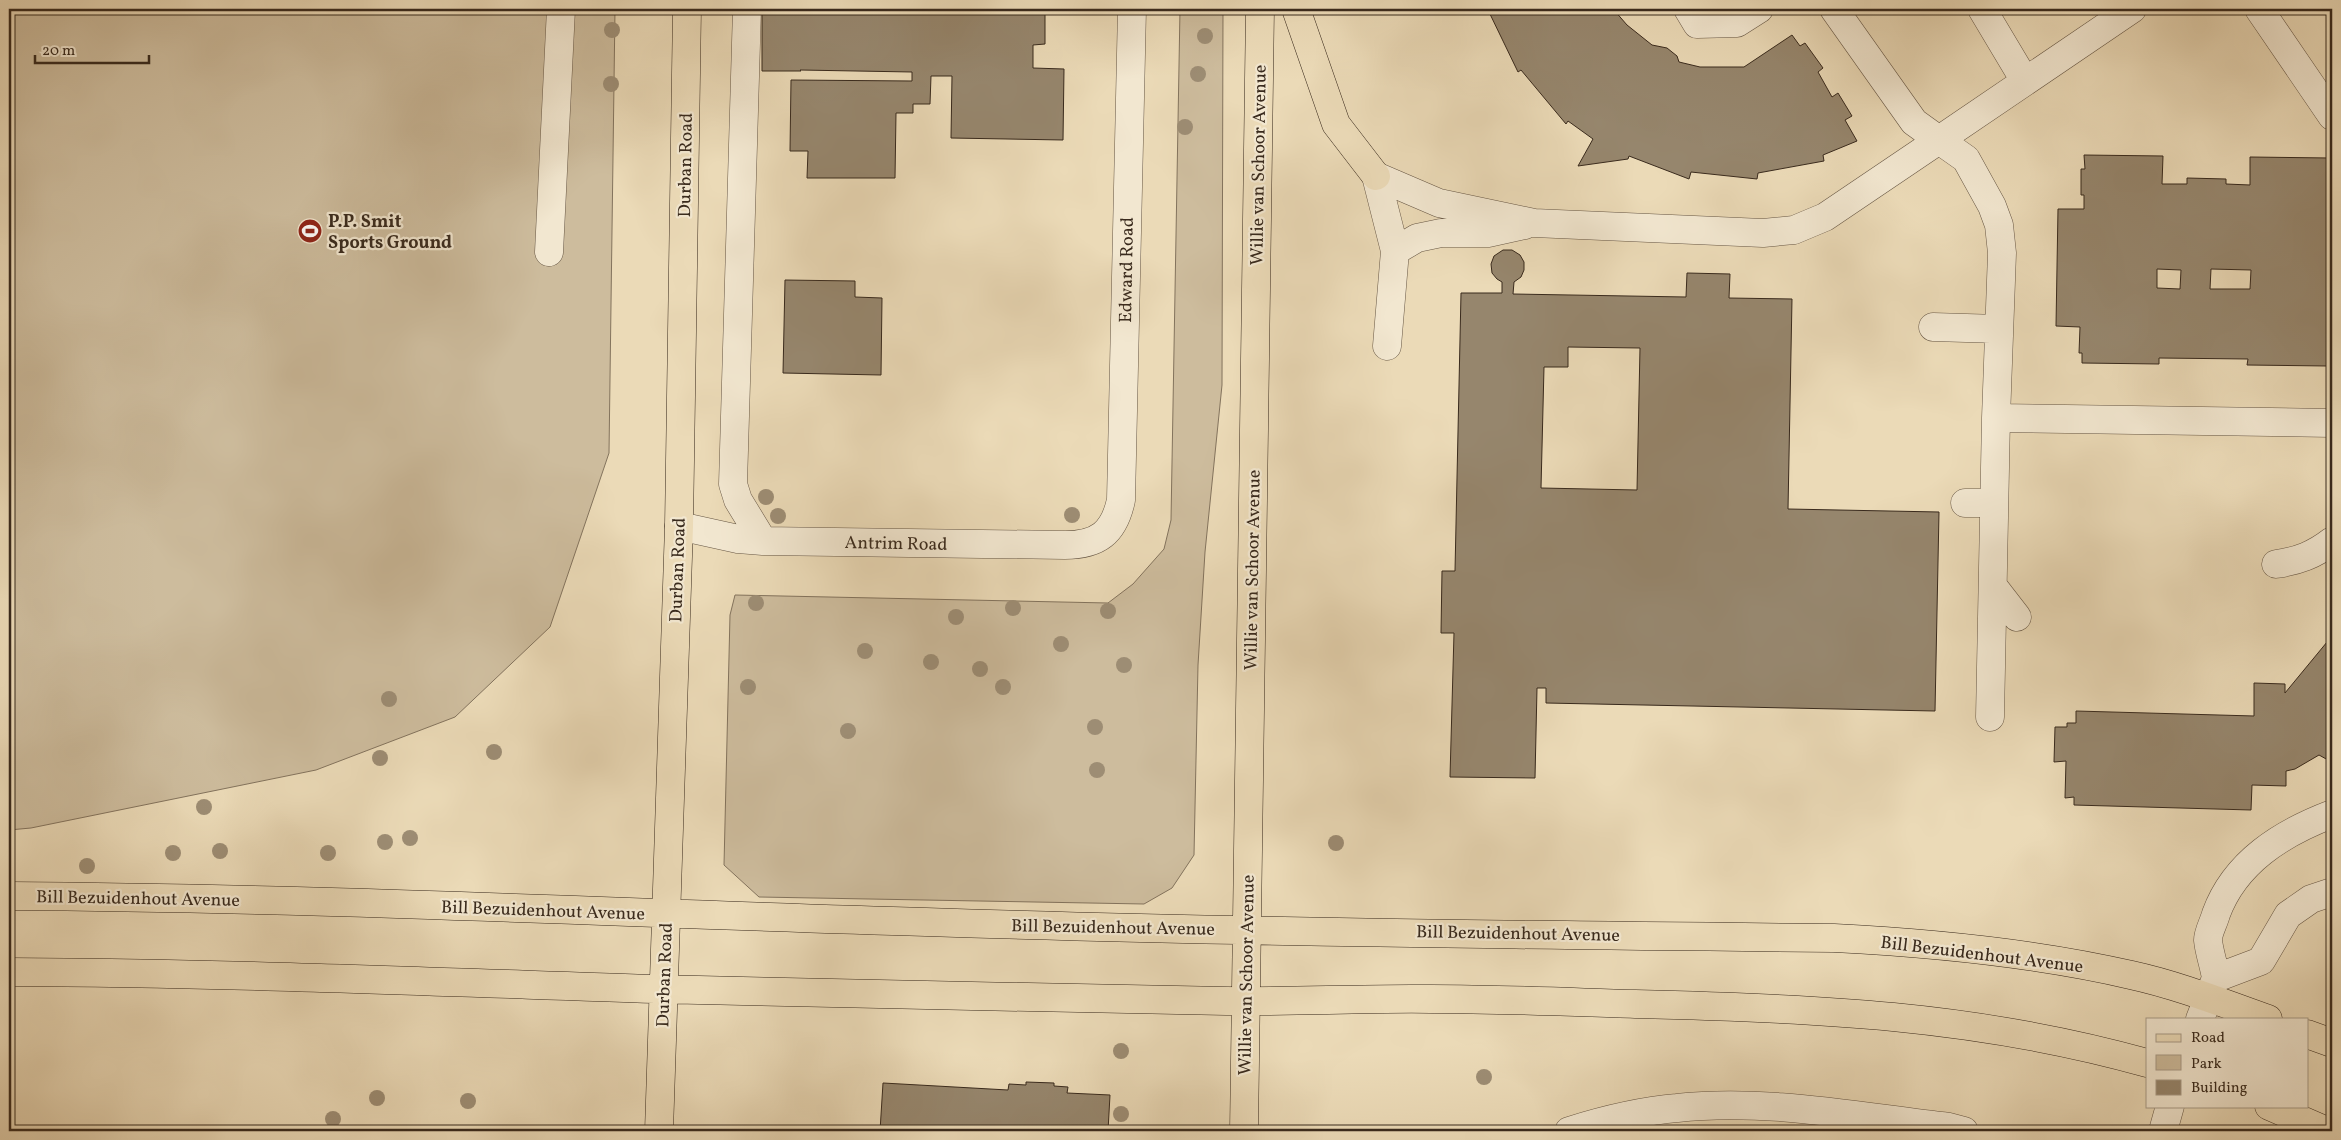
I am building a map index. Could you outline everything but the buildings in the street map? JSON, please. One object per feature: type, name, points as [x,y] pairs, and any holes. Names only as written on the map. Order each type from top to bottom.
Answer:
[{"type":"main road","name":"Durban Road","points":[[659,1131],[679,526],[687,9]]},
{"type":"main road","name":"Willie van Schoor Avenue","points":[[1244,1131],[1260,9]]},
{"type":"main road","points":[[1296,9],[1336,124],[1376,176]]},
{"type":"main road","name":"Bill Bezuidenhout Avenue","points":[[9,896],[162,897],[667,914],[1247,930],[1834,938],[1926,943],[2037,958],[2131,975],[2208,998],[2265,1018]]},
{"type":"main road","points":[[9,972],[150,973],[664,989],[1245,1001],[1428,999],[1731,1006],[1823,1010],[1966,1024],[2067,1042],[2146,1063]]},
{"type":"main road","points":[[2308,1034],[2332,1044]]},
{"type":"main road","points":[[2274,1108],[2327,1131]]},
{"type":"street","points":[[549,252],[561,9]]},
{"type":"street","points":[[747,9],[733,484],[738,500],[763,541]]},
{"type":"street","name":"Edward Road","points":[[1109,529],[1118,516],[1121,500],[1132,9]]},
{"type":"street","points":[[1688,9],[1697,24],[1737,24],[1759,9]]},
{"type":"street","points":[[1834,9],[1914,122],[1966,159],[1992,206],[1999,225],[2002,254],[1996,418],[1990,717]]},
{"type":"street","points":[[1982,9],[2025,81]]},
{"type":"street","points":[[1376,176],[1439,203],[1534,223],[1763,233],[1794,230],[1825,217],[2025,81],[2100,18],[2132,9]]},
{"type":"street","points":[[2259,9],[2332,116]]},
{"type":"street","points":[[1376,176],[1395,251],[1387,346]]},
{"type":"street","points":[[1395,251],[1417,238],[1425,236],[1442,233],[1488,233],[1534,223]]},
{"type":"street","points":[[1933,327],[2000,328]]},
{"type":"street","points":[[1996,418],[2332,423]]},
{"type":"street","points":[[1965,503],[1994,503]]},
{"type":"street","name":"Antrim Road","points":[[679,526],[738,539],[763,541],[1082,545],[1097,540],[1109,529]]},
{"type":"street","points":[[2276,564],[2292,562],[2309,556],[2332,542]]},
{"type":"street","points":[[1993,586],[2016,617]]},
{"type":"street","points":[[2208,998],[2208,938],[2222,900],[2239,872],[2270,844],[2332,814]]},
{"type":"street","points":[[2208,998],[2261,961],[2288,915],[2311,898],[2332,892]]},
{"type":"street","points":[[1569,1131],[1634,1114],[1677,1108],[1731,1105],[1809,1111],[1949,1127],[1964,1131]]},
{"type":"street","points":[[2163,1131],[2169,1108]]},
{"type":"green space","name":"P.P. Smit Sports Ground","points":[[9,9],[615,9],[609,453],[550,627],[455,717],[316,770],[31,828],[9,830]]},
{"type":"green space","points":[[1180,9],[1223,9],[1222,385],[1205,552],[1198,665],[1194,855],[1172,888],[1144,904],[759,897],[724,865],[730,615],[735,595],[1108,603],[1133,584],[1164,549],[1171,520]]},
{"type":"place","name":"P.P. Smit Sports Ground","points":[[310,231]]}]
